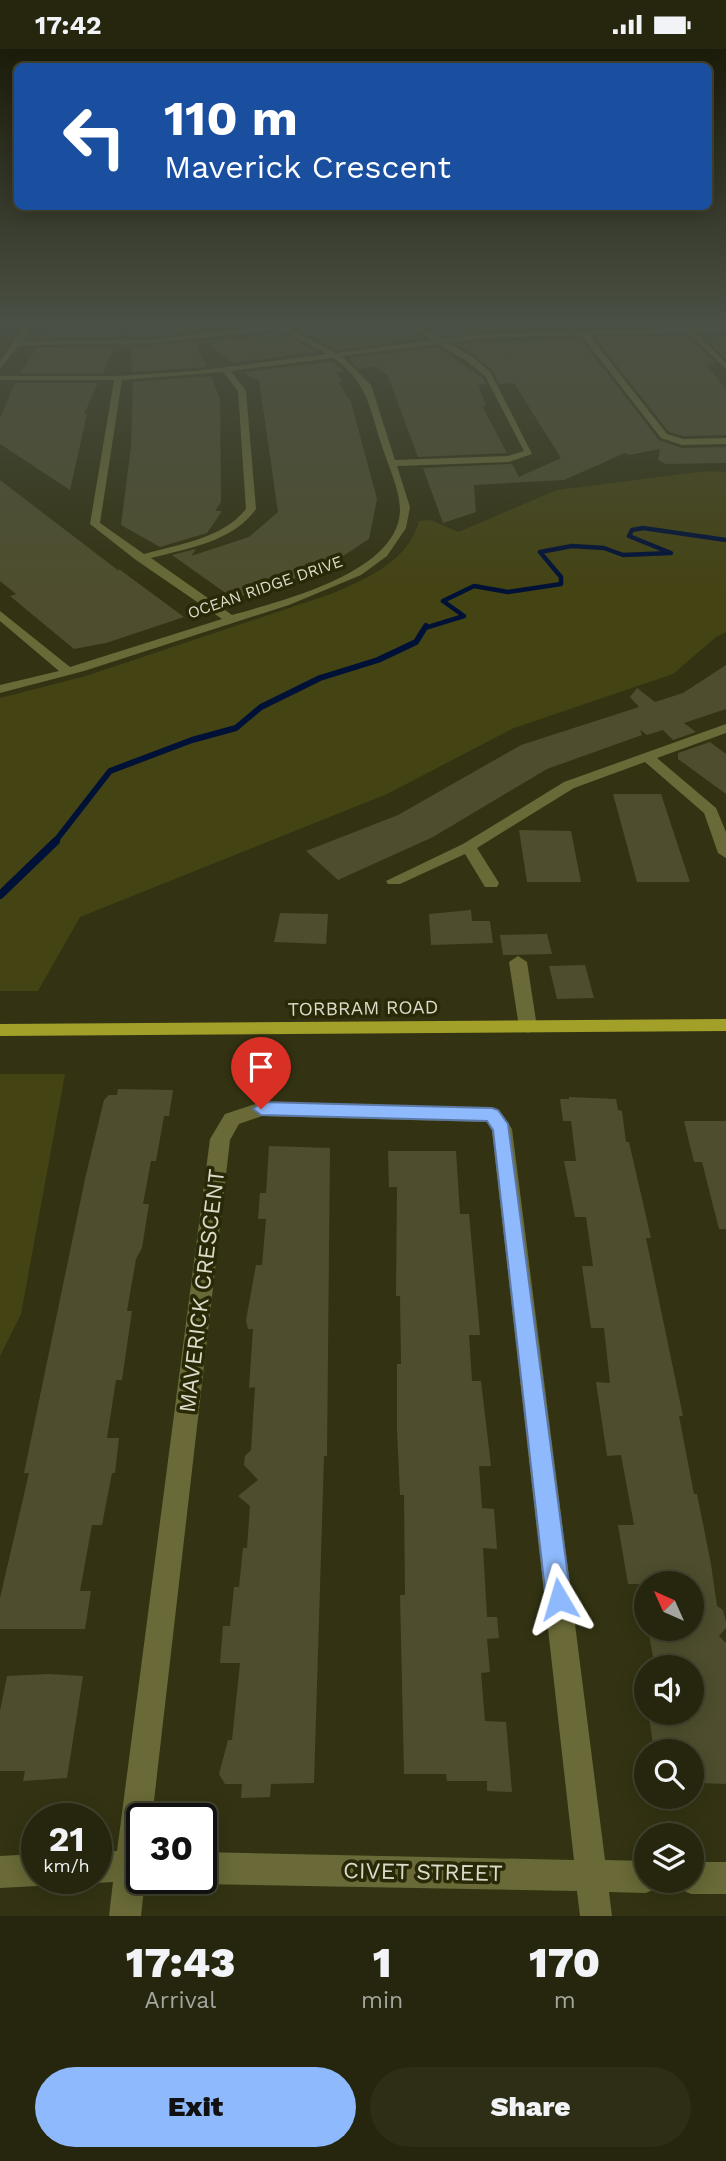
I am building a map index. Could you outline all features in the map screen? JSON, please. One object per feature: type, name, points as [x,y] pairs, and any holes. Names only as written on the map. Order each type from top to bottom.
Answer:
[{"type":"main road","name":"TORBRAM ROAD","points":[[0,1030],[726,1025]]},
{"type":"street","points":[[112,414],[94,519],[104,533],[230,619]]},
{"type":"street","points":[[140,558],[223,533],[239,524],[251,509],[244,414]]},
{"type":"street","name":"OCEAN RIDGE DRIVE","points":[[0,689],[67,671],[230,619],[357,573],[386,551],[399,533],[405,515],[376,414]]},
{"type":"street","points":[[392,463],[509,459],[529,452],[509,414]]},
{"type":"street","points":[[647,414],[664,436],[682,442],[726,441]]},
{"type":"street","points":[[0,615],[67,671]]},
{"type":"street","points":[[394,881],[468,847],[569,785],[726,728]]},
{"type":"street","points":[[646,756],[711,811],[726,853]]},
{"type":"street","points":[[468,847],[491,883]]},
{"type":"street","points":[[518,962],[528,1027]]},
{"type":"street","name":"MAVERICK CRESCENT","points":[[144,1803],[220,1139],[232,1119],[261,1109],[492,1115],[502,1129],[592,1876]]},
{"type":"street","name":"CIVET STREET","points":[[217,1868],[634,1877]]},
{"type":"street","points":[[0,1872],[21,1871]]},
{"type":"street","points":[[592,1876],[596,1916]]},
{"type":"street","points":[[704,1878],[726,1878]]},
{"type":"street","points":[[125,1916],[130,1894]]},
{"type":"shaded area","points":[[706,471],[726,472],[726,632],[716,637],[673,674],[514,728],[387,794],[80,917],[38,991],[0,991],[0,698],[86,676],[331,594],[371,575],[396,558],[406,548],[419,521],[431,520],[458,532],[557,490]]},
{"type":"shaded area","points":[[0,1074],[65,1074],[21,1314],[0,1356]]},
{"type":"building","points":[[2,414],[87,414],[70,490],[0,444]]},
{"type":"building","points":[[132,414],[220,414],[221,502],[215,511],[222,511],[207,533],[160,547],[121,525],[131,447]]},
{"type":"building","points":[[264,414],[354,414],[377,499],[369,539],[334,562],[339,563],[234,599],[172,555],[196,549],[191,556],[249,537],[278,512]]},
{"type":"building","points":[[402,414],[486,414],[507,453],[418,457]]},
{"type":"building","points":[[534,414],[639,414],[659,440],[682,448],[726,447],[726,463],[666,464],[658,460],[660,449],[629,455],[625,453],[564,480],[474,485],[476,512],[443,523],[423,468],[512,464],[519,477],[561,458]]},
{"type":"building","points":[[655,414],[726,414],[726,435],[683,436],[669,432]]},
{"type":"building","points":[[0,480],[184,617],[106,643],[74,649],[10,596],[16,594],[0,581]]},
{"type":"building","points":[[726,665],[726,709],[684,723],[696,732],[673,740],[663,730],[647,735],[640,730],[642,735],[547,769],[433,837],[338,880],[306,851],[398,815],[521,745],[639,707],[630,697],[637,688],[655,702],[683,693]]},
{"type":"building","points":[[710,742],[726,754],[726,794],[678,759],[678,753]]},
{"type":"building","points":[[613,794],[661,794],[690,882],[637,882]]},
{"type":"building","points":[[519,830],[571,831],[581,882],[527,882]]},
{"type":"building","points":[[471,910],[472,921],[490,921],[493,943],[431,945],[429,914]]},
{"type":"building","points":[[280,913],[328,914],[326,944],[274,942]]},
{"type":"building","points":[[547,934],[552,954],[503,955],[500,935]]},
{"type":"building","points":[[585,965],[594,998],[557,999],[549,966]]},
{"type":"building","points":[[118,1089],[173,1090],[169,1116],[164,1116],[156,1161],[151,1161],[143,1204],[149,1204],[127,1311],[132,1311],[122,1380],[116,1380],[107,1438],[119,1438],[115,1473],[112,1473],[102,1525],[92,1525],[80,1591],[91,1591],[85,1629],[0,1629],[0,1598],[29,1473],[24,1473],[85,1179],[104,1100],[109,1095],[117,1095]]},
{"type":"building","points":[[560,1099],[616,1099],[618,1110],[622,1111],[626,1142],[629,1142],[651,1238],[646,1238],[683,1416],[679,1416],[694,1494],[697,1494],[717,1606],[723,1610],[726,1622],[726,1628],[719,1636],[726,1643],[726,1784],[704,1783],[704,1739],[652,1739],[650,1725],[704,1725],[704,1655],[653,1655],[650,1641],[704,1641],[704,1571],[634,1571],[634,1584],[628,1584],[618,1525],[634,1525],[621,1455],[607,1456],[596,1382],[610,1383],[604,1328],[591,1328],[582,1266],[593,1266],[586,1217],[575,1217],[564,1161],[576,1161],[571,1121],[563,1121]]},
{"type":"building","points":[[684,1121],[726,1121],[726,1229],[719,1229],[702,1162],[694,1162]]},
{"type":"building","points":[[269,1146],[330,1148],[327,1456],[324,1456],[314,1783],[271,1784],[270,1797],[241,1798],[242,1784],[225,1784],[219,1774],[228,1740],[232,1740],[240,1663],[220,1663],[223,1626],[230,1626],[234,1587],[239,1587],[243,1548],[247,1548],[250,1506],[238,1496],[258,1480],[244,1465],[245,1456],[251,1450],[255,1387],[249,1388],[253,1329],[248,1329],[246,1320],[256,1265],[262,1265],[266,1219],[258,1219],[260,1193],[266,1193]]},
{"type":"building","points":[[388,1151],[456,1151],[460,1214],[469,1214],[480,1335],[469,1335],[472,1381],[481,1381],[491,1466],[479,1466],[482,1508],[494,1509],[497,1549],[483,1548],[487,1617],[497,1617],[499,1638],[487,1639],[490,1672],[481,1673],[485,1721],[506,1722],[512,1792],[487,1791],[487,1781],[447,1781],[446,1774],[404,1774],[400,1595],[405,1595],[404,1495],[400,1495],[397,1430],[397,1364],[401,1364],[400,1296],[396,1296],[397,1187],[389,1187]]},
{"type":"building","points":[[7,1676],[83,1676],[67,1778],[23,1781],[25,1771],[0,1771],[0,1711]]},
{"type":"waterway","points":[[425,628],[464,616],[443,601],[474,586],[508,592],[561,584],[561,577],[540,552],[572,546],[604,548],[623,555],[671,553],[629,536],[632,530],[643,528],[726,540]]},
{"type":"waterway","points":[[54,843],[110,771],[192,740],[236,728],[261,707],[320,678],[378,660],[416,642],[426,626]]},
{"type":"waterway","points":[[0,895],[54,843]]},
{"type":"route","points":[[261,1109],[492,1115],[502,1129],[559,1599]]}]
